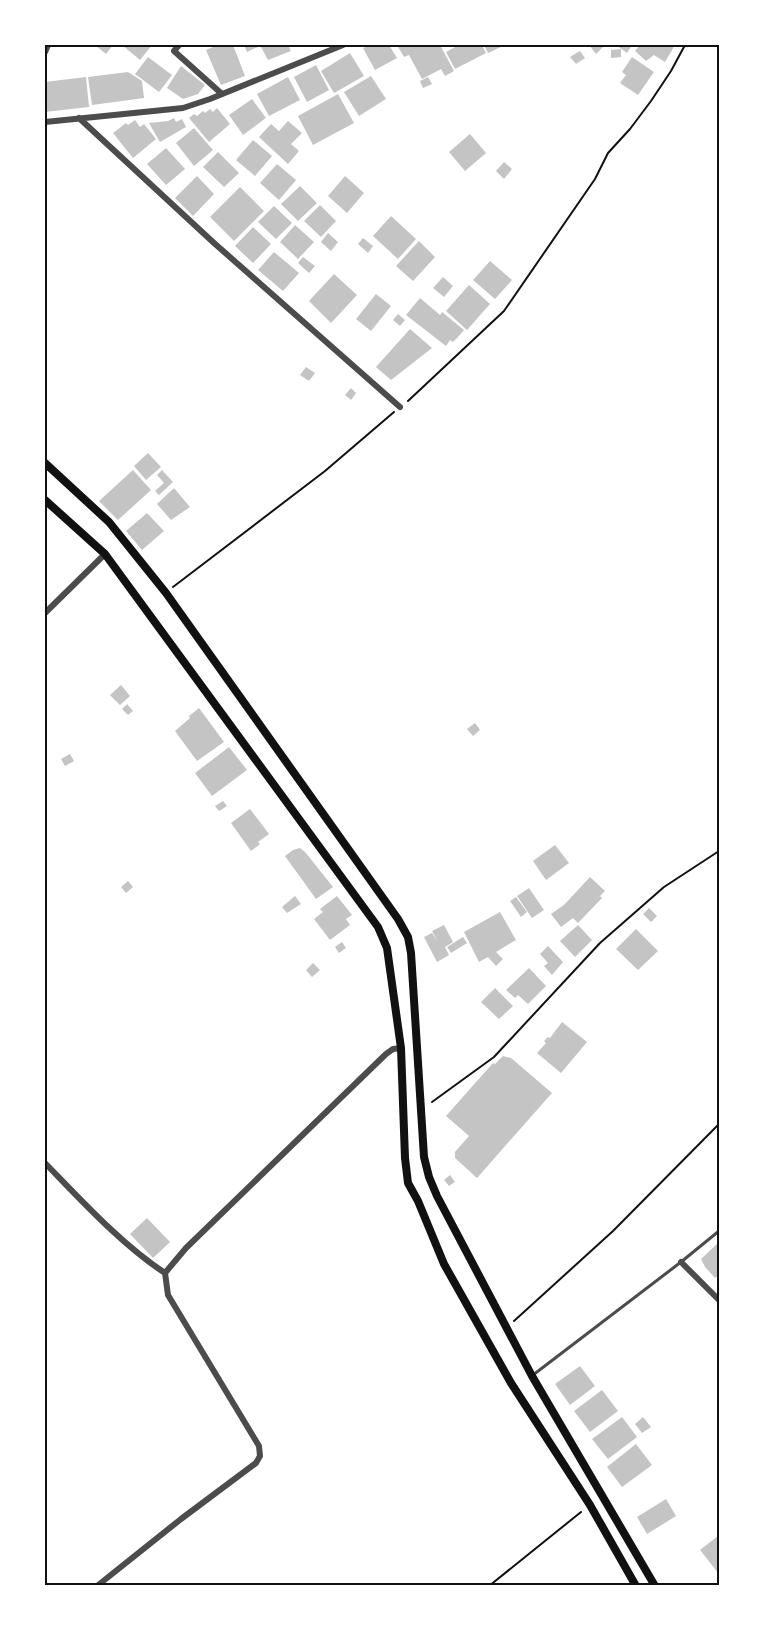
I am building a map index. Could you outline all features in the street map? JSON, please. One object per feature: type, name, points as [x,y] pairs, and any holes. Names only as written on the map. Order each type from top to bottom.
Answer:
[{"type":"main road","points":[[45,463],[109,522],[166,593],[398,919],[408,937],[423,1109],[424,1157],[429,1177],[532,1376],[656,1586]]},
{"type":"main road","points":[[45,500],[105,554],[378,927],[387,948],[401,1048],[408,1183],[418,1201],[444,1264],[511,1383],[590,1505],[636,1586]]},
{"type":"street","points":[[45,52],[48,45]]},
{"type":"street","points":[[179,45],[174,51],[222,94]]},
{"type":"street","points":[[45,122],[183,108],[343,45]]},
{"type":"street","points":[[79,118],[214,243],[400,407]]},
{"type":"street","points":[[45,614],[105,554]]},
{"type":"street","points":[[97,1586],[180,1519],[256,1463],[260,1456],[259,1446],[168,1295],[165,1273],[186,1248],[386,1054],[393,1049],[401,1048]]},
{"type":"street","points":[[45,1163],[151,1264],[165,1273]]},
{"type":"street","points":[[681,1262],[719,1300]]},
{"type":"lane","points":[[532,1376],[719,1231]]},
{"type":"path","points":[[166,593],[324,471],[432,380],[504,311],[595,179],[608,153],[651,101],[685,45]]},
{"type":"path","points":[[423,1109],[494,1057],[600,943],[664,887],[719,851]]},
{"type":"path","points":[[506,1329],[613,1231],[719,1124]]},
{"type":"path","points":[[489,1586],[590,1505]]},
{"type":"building","points":[[95,45],[113,45],[106,54]]},
{"type":"building","points":[[122,45],[152,45],[140,60]]},
{"type":"building","points":[[218,45],[233,45],[245,76],[221,85],[206,50]]},
{"type":"building","points":[[244,45],[262,45],[247,52]]},
{"type":"building","points":[[288,45],[291,51],[268,60],[261,47]]},
{"type":"building","points":[[372,45],[389,45],[397,58],[375,70],[363,48]]},
{"type":"building","points":[[397,45],[440,45],[454,71],[445,76],[441,69],[422,79],[409,55],[404,57]]},
{"type":"building","points":[[459,45],[482,45],[486,53],[455,69],[446,52]]},
{"type":"building","points":[[484,45],[505,45],[488,53]]},
{"type":"building","points":[[589,45],[601,45],[603,47],[596,54]]},
{"type":"building","points":[[616,45],[632,45],[627,53]]},
{"type":"building","points":[[640,45],[675,45],[665,62],[654,55],[646,61],[635,51]]},
{"type":"building","points":[[621,49],[621,57],[611,58],[611,50]]},
{"type":"building","points":[[580,51],[585,58],[576,64],[570,57]]},
{"type":"building","points":[[350,53],[364,76],[334,93],[321,71]]},
{"type":"building","points":[[148,57],[172,75],[159,92],[135,74]]},
{"type":"building","points":[[632,57],[654,72],[638,95],[620,83],[626,75],[622,72]]},
{"type":"building","points":[[316,65],[329,90],[307,102],[294,77]]},
{"type":"building","points":[[181,66],[205,85],[198,94],[183,99],[167,88]]},
{"type":"building","points":[[128,72],[142,81],[144,98],[92,105],[88,77]]},
{"type":"building","points":[[371,76],[386,99],[359,116],[344,92]]},
{"type":"building","points":[[86,77],[89,107],[45,112],[45,82]]},
{"type":"building","points":[[288,77],[300,100],[269,116],[257,94]]},
{"type":"building","points":[[428,77],[432,84],[423,88],[420,81]]},
{"type":"building","points":[[338,94],[354,123],[313,145],[298,116]]},
{"type":"building","points":[[252,99],[266,118],[243,135],[229,115]]},
{"type":"building","points":[[217,108],[230,124],[209,142],[189,118],[210,109],[213,112]]},
{"type":"building","points":[[174,118],[176,122],[182,119],[186,127],[160,142],[149,123]]},
{"type":"building","points":[[135,120],[140,127],[144,124],[156,139],[133,158],[113,133],[126,123],[128,125]]},
{"type":"building","points":[[288,121],[302,133],[291,144],[299,151],[288,164],[259,137],[271,124],[279,131]]},
{"type":"building","points":[[194,128],[213,150],[194,166],[176,143]]},
{"type":"building","points":[[470,134],[486,153],[465,171],[449,152]]},
{"type":"building","points":[[253,140],[272,156],[255,176],[236,160]]},
{"type":"building","points":[[166,148],[185,169],[166,185],[147,164]]},
{"type":"building","points":[[218,152],[239,173],[224,187],[203,167]]},
{"type":"building","points":[[504,162],[512,169],[504,179],[496,171]]},
{"type":"building","points":[[277,164],[296,180],[279,200],[260,183]]},
{"type":"building","points":[[197,176],[214,194],[193,216],[175,198]]},
{"type":"building","points":[[345,176],[364,193],[347,213],[328,196]]},
{"type":"building","points":[[300,186],[317,203],[298,221],[281,204]]},
{"type":"building","points":[[240,187],[264,211],[234,241],[210,217]]},
{"type":"building","points":[[320,205],[336,221],[321,237],[304,221]]},
{"type":"building","points":[[274,206],[292,223],[276,239],[258,222]]},
{"type":"building","points":[[391,216],[416,239],[398,259],[373,236]]},
{"type":"building","points":[[295,225],[314,242],[298,259],[280,242]]},
{"type":"building","points":[[253,227],[271,244],[253,263],[235,246]]},
{"type":"building","points":[[328,233],[338,242],[331,251],[321,242]]},
{"type":"building","points":[[363,238],[373,246],[368,253],[358,244]]},
{"type":"building","points":[[419,241],[435,257],[413,281],[396,266]]},
{"type":"building","points":[[274,252],[299,273],[283,291],[258,270]]},
{"type":"building","points":[[303,257],[315,266],[309,273],[298,263]]},
{"type":"building","points":[[490,261],[512,280],[495,299],[473,280]]},
{"type":"building","points":[[334,274],[357,295],[331,323],[309,301]]},
{"type":"building","points":[[443,277],[453,286],[444,297],[433,288]]},
{"type":"building","points":[[469,285],[490,304],[467,330],[446,311]]},
{"type":"building","points":[[376,294],[391,306],[371,331],[356,319]]},
{"type":"building","points":[[420,298],[440,315],[442,312],[464,330],[453,342],[450,340],[446,346],[406,315]]},
{"type":"building","points":[[398,314],[405,320],[400,326],[393,320]]},
{"type":"building","points":[[410,329],[432,348],[391,380],[376,367]]},
{"type":"building","points":[[306,367],[315,373],[309,381],[300,375]]},
{"type":"building","points":[[351,388],[356,393],[351,400],[345,395]]},
{"type":"building","points":[[148,453],[161,467],[146,480],[134,466]]},
{"type":"building","points":[[133,470],[151,490],[118,520],[99,501]]},
{"type":"building","points":[[162,470],[173,482],[159,495],[155,491],[164,483],[157,475]]},
{"type":"building","points":[[174,488],[190,507],[171,520],[157,504]]},
{"type":"building","points":[[147,513],[164,531],[142,550],[126,531]]},
{"type":"building","points":[[121,685],[130,696],[120,705],[110,695]]},
{"type":"building","points":[[127,704],[133,711],[128,715],[122,709]]},
{"type":"building","points":[[199,708],[224,742],[197,761],[175,731]]},
{"type":"building","points":[[475,723],[480,730],[473,736],[467,729]]},
{"type":"building","points":[[229,747],[247,770],[212,796],[195,773]]},
{"type":"building","points":[[70,754],[74,761],[65,766],[61,759]]},
{"type":"building","points":[[223,801],[227,806],[219,811],[215,806]]},
{"type":"building","points":[[250,809],[269,834],[251,851],[231,823]]},
{"type":"building","points":[[555,845],[569,863],[546,880],[533,861]]},
{"type":"building","points":[[300,848],[333,887],[316,899],[285,856]]},
{"type":"building","points":[[590,877],[605,891],[600,896],[602,898],[578,923],[573,918],[561,927],[551,914],[564,905]]},
{"type":"building","points":[[128,881],[133,887],[126,893],[121,887]]},
{"type":"building","points":[[529,888],[544,910],[532,918],[517,896]]},
{"type":"building","points":[[295,896],[301,904],[287,913],[282,907]]},
{"type":"building","points":[[337,896],[352,915],[346,919],[350,925],[330,940],[314,919],[323,912],[320,909]]},
{"type":"building","points":[[516,897],[527,912],[521,917],[510,901]]},
{"type":"building","points":[[649,908],[657,916],[651,922],[643,914]]},
{"type":"building","points":[[500,912],[516,940],[496,952],[503,959],[496,966],[488,957],[479,962],[464,932]]},
{"type":"building","points":[[444,925],[453,942],[445,947],[449,955],[437,962],[424,937],[432,933],[438,942],[432,931]]},
{"type":"building","points":[[578,925],[592,940],[575,957],[560,941]]},
{"type":"building","points":[[636,929],[658,951],[638,970],[616,949]]},
{"type":"building","points":[[463,937],[467,943],[451,953],[447,947]]},
{"type":"building","points":[[342,942],[346,948],[339,953],[335,947]]},
{"type":"building","points":[[548,946],[563,962],[552,975],[544,966],[548,963],[540,954]]},
{"type":"building","points":[[313,963],[320,970],[312,977],[306,970]]},
{"type":"building","points":[[529,968],[546,986],[528,1004],[518,995],[515,998],[506,990]]},
{"type":"building","points":[[495,988],[513,1006],[499,1019],[481,1002]]},
{"type":"building","points":[[562,1022],[587,1042],[561,1073],[537,1053],[546,1043],[544,1041],[550,1038]]},
{"type":"building","points":[[503,1056],[511,1058],[552,1093],[477,1178],[455,1158],[455,1152],[469,1136],[446,1116],[493,1063],[495,1064]]},
{"type":"building","points":[[450,1175],[455,1182],[449,1186],[444,1180]]},
{"type":"building","points":[[147,1218],[170,1242],[153,1258],[130,1234]]},
{"type":"building","points":[[717,1244],[719,1246],[719,1275],[715,1278],[701,1259]]},
{"type":"building","points":[[580,1366],[595,1386],[570,1405],[555,1384]]},
{"type":"building","points":[[602,1390],[618,1411],[590,1432],[574,1411]]},
{"type":"building","points":[[622,1417],[637,1437],[608,1459],[592,1439]]},
{"type":"building","points":[[643,1417],[651,1427],[642,1433],[635,1424]]},
{"type":"building","points":[[636,1444],[652,1465],[622,1487],[607,1467]]},
{"type":"building","points":[[666,1499],[676,1516],[647,1534],[637,1517]]},
{"type":"building","points":[[719,1537],[719,1574],[700,1550]]}]
